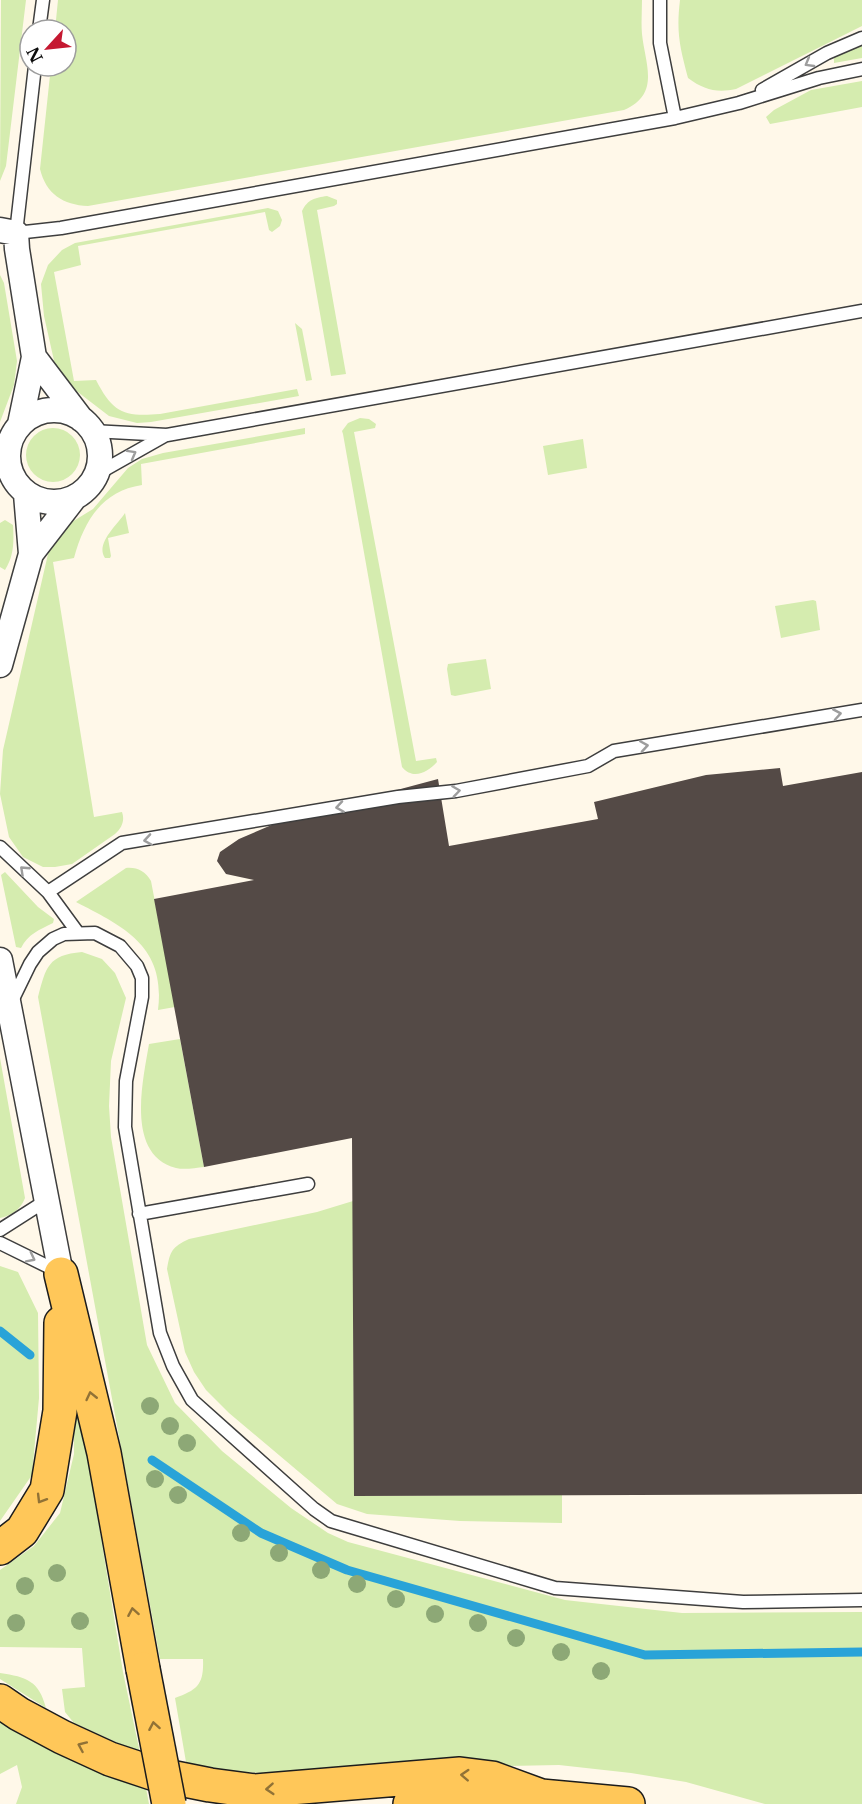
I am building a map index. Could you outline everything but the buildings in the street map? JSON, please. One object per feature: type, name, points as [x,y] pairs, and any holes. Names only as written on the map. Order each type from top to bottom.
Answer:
[{"type":"main road","points":[[0,1548],[22,1531],[47,1490],[60,1411],[61,1274]]},
{"type":"main road","points":[[61,1274],[104,1453],[169,1804]]},
{"type":"main road","points":[[0,1701],[62,1737],[110,1759],[155,1774],[210,1785],[255,1791],[460,1774],[492,1778],[541,1796]]},
{"type":"main road","points":[[410,1804],[541,1796],[628,1804]]},
{"type":"street","points":[[8,231],[16,249],[34,357],[20,424],[8,447],[5,479],[26,494],[41,501],[58,503],[75,497],[88,488],[97,474],[100,459],[98,444],[34,357]]},
{"type":"street","points":[[20,424],[33,414],[49,410],[66,411],[86,425]]},
{"type":"street","points":[[0,665],[31,554],[26,494]]},
{"type":"street","points":[[31,554],[75,497]]},
{"type":"street","points":[[0,591],[14,612]]},
{"type":"street","points":[[0,960],[61,1274]]},
{"type":"lane","points":[[40,18],[42,0]]},
{"type":"lane","points":[[660,0],[660,43],[675,118]]},
{"type":"lane","points":[[739,103],[827,53],[862,38]]},
{"type":"lane","points":[[33,78],[8,231],[61,228],[675,118],[739,103],[819,78],[862,69]]},
{"type":"lane","points":[[86,425],[167,435],[862,311]]},
{"type":"lane","points":[[97,474],[167,435]]},
{"type":"lane","points":[[48,892],[122,843],[398,797],[456,791],[588,766],[614,751],[862,710]]},
{"type":"lane","points":[[0,848],[48,892],[78,933]]},
{"type":"lane","points":[[9,1006],[38,952],[53,939],[64,934],[96,933],[120,946],[137,966],[142,978],[142,997],[126,1081],[125,1127],[160,1334],[173,1366],[192,1400],[314,1509],[332,1521],[555,1588],[743,1602],[862,1600]]},
{"type":"lane","points":[[139,1214],[308,1184]]},
{"type":"lane","points":[[0,1230],[47,1200]]},
{"type":"lane","points":[[0,1243],[61,1274]]},
{"type":"green space","points":[[1,0],[26,0],[24,18],[18,18],[18,66],[6,166],[0,181]]},
{"type":"green space","points":[[58,0],[642,0],[647,87],[643,96],[636,103],[624,110],[88,206],[79,205],[63,200],[51,191],[40,169],[50,78],[78,78],[78,18],[56,18]]},
{"type":"green space","points":[[680,0],[862,0],[862,26],[736,89],[723,91],[705,88],[688,78],[678,22]]},
{"type":"green space","points":[[862,45],[862,58],[834,63],[834,58],[842,52]]},
{"type":"green space","points":[[862,81],[862,107],[770,124],[766,117],[774,110],[811,90]]},
{"type":"green space","points":[[327,196],[337,200],[337,204],[317,210],[346,374],[331,376],[302,211],[312,200]]},
{"type":"green space","points":[[268,208],[278,211],[282,220],[280,226],[272,232],[269,230],[265,212],[78,246],[81,265],[54,272],[74,381],[96,380],[108,400],[121,410],[137,415],[160,414],[297,389],[299,396],[137,423],[109,416],[70,386],[55,365],[44,316],[41,284],[48,265],[62,250],[75,243]]},
{"type":"green space","points":[[0,275],[4,283],[17,361],[14,385],[0,422]]},
{"type":"green space","points":[[295,323],[302,329],[312,380],[306,381]]},
{"type":"green space","points":[[360,418],[369,419],[376,424],[375,428],[354,432],[416,761],[436,758],[437,762],[420,774],[411,773],[402,767],[342,431],[348,423]]},
{"type":"green space","points":[[53,428],[63,430],[72,436],[78,445],[80,455],[78,465],[72,474],[63,480],[53,482],[43,480],[34,474],[28,465],[26,455],[28,445],[34,436],[43,430]]},
{"type":"green space","points":[[305,428],[305,434],[141,464],[142,485],[128,488],[106,501],[89,520],[74,558],[53,562],[94,817],[122,812],[123,821],[115,834],[72,864],[43,867],[23,857],[9,837],[0,794],[3,750],[48,554],[53,544],[67,525],[93,509],[128,468],[142,459],[163,453]]},
{"type":"green space","points":[[583,439],[587,468],[548,475],[543,446]]},
{"type":"green space","points":[[125,513],[129,533],[108,538],[111,556],[105,558],[103,547],[105,541]]},
{"type":"green space","points":[[5,520],[13,525],[13,549],[5,570],[0,567],[0,523]]},
{"type":"green space","points":[[816,601],[820,630],[781,638],[775,606]]},
{"type":"green space","points":[[486,659],[491,689],[451,695],[448,664]]},
{"type":"green space","points":[[126,868],[140,870],[151,881],[175,1007],[158,1010],[159,988],[155,970],[148,954],[138,941],[110,920],[76,902]]},
{"type":"green space","points":[[5,872],[38,907],[54,919],[53,923],[31,936],[21,948],[16,947],[1,875]]},
{"type":"green space","points":[[82,952],[102,959],[115,973],[126,998],[111,1061],[109,1106],[111,1137],[147,1345],[175,1403],[222,1451],[291,1508],[328,1533],[348,1542],[565,1600],[682,1613],[862,1612],[862,1804],[765,1804],[686,1782],[559,1765],[465,1767],[315,1777],[220,1770],[186,1762],[175,1698],[198,1685],[202,1675],[203,1659],[160,1659],[38,997],[50,964],[62,956]]},
{"type":"green space","points":[[180,1039],[204,1167],[190,1169],[179,1169],[160,1160],[149,1148],[143,1133],[141,1115],[141,1096],[149,1044]]},
{"type":"green space","points":[[0,1058],[25,1198],[15,1211],[0,1218]]},
{"type":"green space","points":[[353,1201],[354,1496],[562,1495],[562,1523],[460,1521],[367,1514],[337,1504],[229,1413],[206,1390],[194,1372],[185,1352],[167,1269],[175,1247],[189,1239],[317,1212]]},
{"type":"green space","points":[[0,1266],[18,1272],[38,1313],[39,1398],[32,1475],[0,1521]]},
{"type":"green space","points":[[74,1411],[79,1411],[85,1440],[123,1672],[140,1753],[74,1723],[65,1712],[62,1689],[85,1687],[82,1648],[0,1647],[0,1570],[34,1546],[60,1513],[74,1454]]},
{"type":"green space","points":[[0,1673],[18,1676],[30,1682],[40,1692],[46,1708],[0,1679]]},
{"type":"green space","points":[[0,1719],[68,1758],[115,1773],[146,1788],[149,1804],[16,1804],[22,1787],[17,1765],[0,1774]]},
{"type":"waterway","points":[[0,1331],[30,1355]]},
{"type":"waterway","points":[[152,1460],[261,1533],[347,1570],[645,1655],[862,1652]]}]
